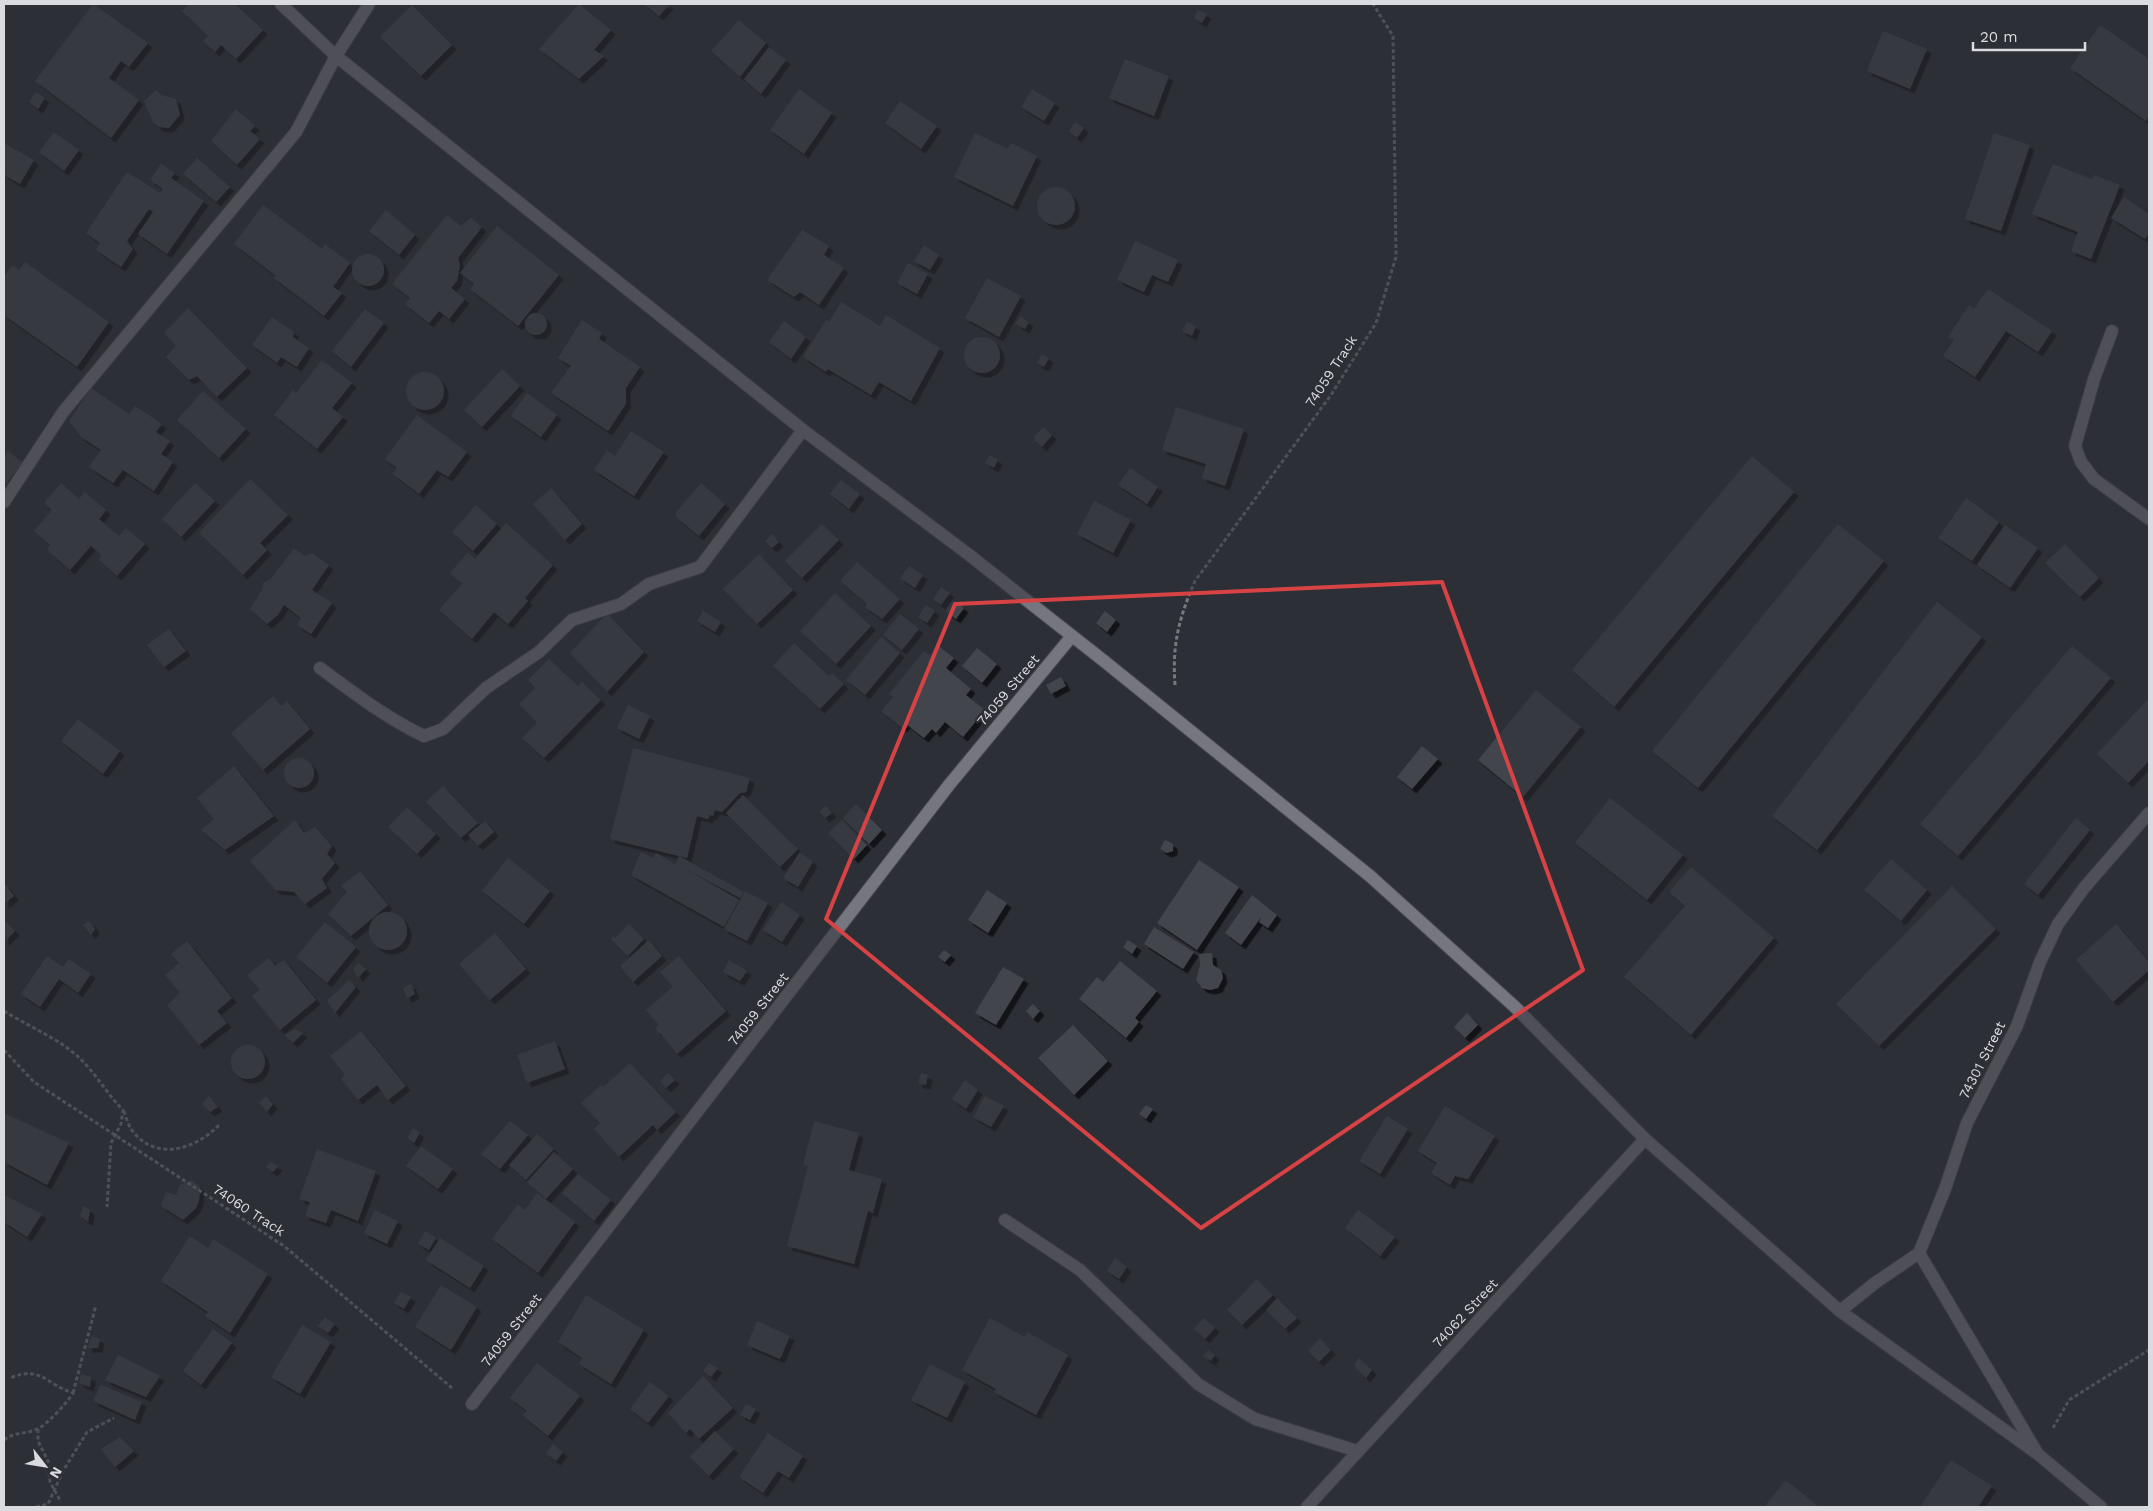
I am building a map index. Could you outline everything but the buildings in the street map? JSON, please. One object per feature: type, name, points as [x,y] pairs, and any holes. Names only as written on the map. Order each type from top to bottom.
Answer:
[{"type":"street","points":[[281,4],[336,56],[803,430],[1072,636],[1178,720],[1377,883],[1515,1007],[1645,1139],[1840,1311],[2039,1455],[2101,1507]]},
{"type":"street","points":[[4,502],[63,412],[296,132],[336,56],[369,4]]},
{"type":"street","points":[[2112,330],[2094,379],[2075,446],[2081,462],[2094,479],[2149,519]]},
{"type":"street","points":[[320,668],[377,711],[424,736],[443,729],[486,688],[539,652],[572,620],[621,604],[649,584],[700,567],[803,430]]},
{"type":"street","name":"74059 Street","points":[[472,1404],[949,785],[1072,636]]},
{"type":"street","name":"74301 Street","points":[[1919,1253],[1945,1189],[1967,1123],[2017,1026],[2040,962],[2058,924],[2084,888],[2149,813]]},
{"type":"street","name":"74062 Street","points":[[1307,1507],[1356,1451],[1645,1139]]},
{"type":"street","points":[[1005,1220],[1080,1270],[1198,1384],[1255,1419],[1356,1451]]},
{"type":"street","points":[[1840,1311],[1875,1283],[1919,1253],[2039,1455]]},
{"type":"path","name":"74059 Track","points":[[1178,720],[1173,657],[1182,612],[1195,581],[1331,395],[1376,323],[1396,257],[1393,36],[1373,4]]},
{"type":"path","points":[[4,1011],[70,1050],[96,1076],[107,1094],[123,1110],[131,1130],[144,1141],[158,1149],[192,1146],[207,1138],[219,1125]]},
{"type":"path","name":"74060 Track","points":[[4,1050],[34,1082],[284,1246],[472,1404]]},
{"type":"path","points":[[107,1207],[111,1144],[123,1110]]},
{"type":"path","points":[[4,1440],[11,1434],[38,1429],[68,1402],[73,1393],[96,1305]]},
{"type":"path","points":[[2039,1455],[2069,1400],[2149,1350]]},
{"type":"path","points":[[10,1378],[21,1373],[34,1372],[61,1389],[73,1393]]},
{"type":"path","points":[[36,1507],[48,1504],[56,1492],[64,1471],[86,1432],[114,1418]]},
{"type":"path","points":[[38,1429],[38,1442],[48,1461],[50,1482],[62,1502]]},
{"type":"highlighted area","points":[[1442,582],[1583,970],[1201,1228],[826,919],[955,604]]}]
